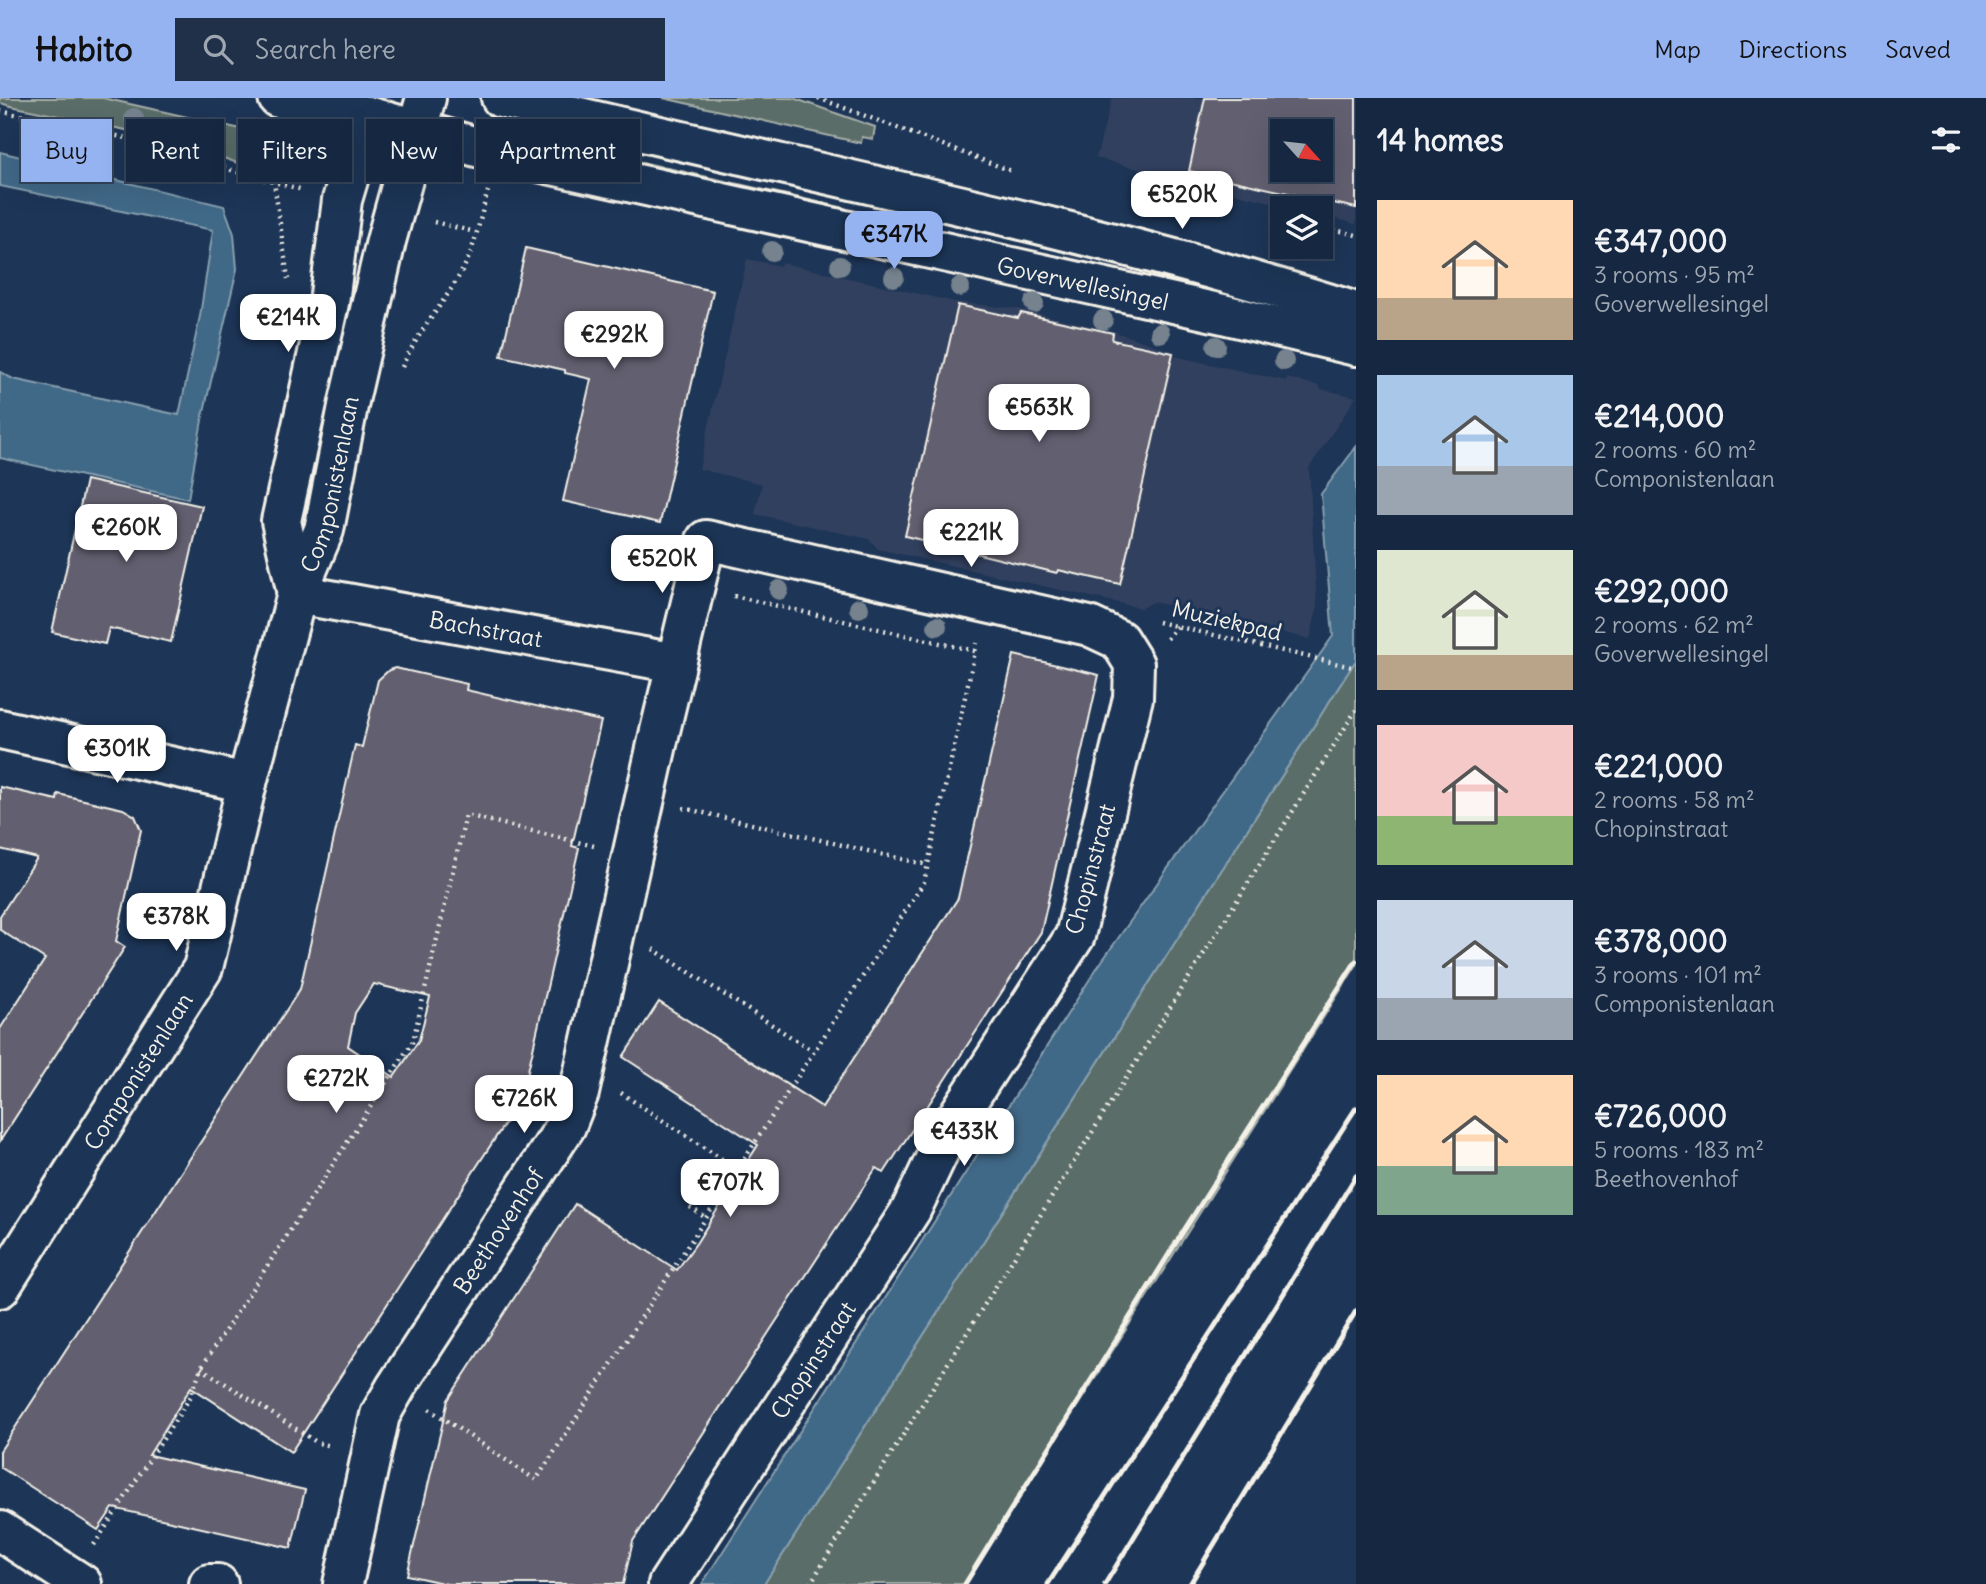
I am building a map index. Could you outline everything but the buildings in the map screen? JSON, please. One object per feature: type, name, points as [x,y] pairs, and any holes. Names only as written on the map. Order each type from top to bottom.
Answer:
[{"type":"street","name":"Goverwellesingel","points":[[278,98],[422,113],[498,153],[1356,346]]},
{"type":"street","name":"Goverwellesingel","points":[[501,98],[1037,224],[1232,275],[1356,312]]},
{"type":"street","name":"Componistenlaan","points":[[297,594],[281,521],[329,303],[342,200],[370,107]]},
{"type":"street","name":"Componistenlaan","points":[[0,1288],[203,968],[247,783],[297,594],[324,530],[349,401],[393,212],[422,113]]},
{"type":"street","name":"Chopinstraat","points":[[667,1584],[911,1210],[950,1128],[1075,936],[1133,698],[1134,664],[1119,640],[1089,626],[706,540],[676,663]]},
{"type":"street","name":"Bachstraat","points":[[297,594],[676,663]]},
{"type":"street","name":"Beethovenhof","points":[[342,1584],[380,1415],[566,1126],[579,1093],[676,663]]},
{"type":"street","points":[[0,729],[247,783]]},
{"type":"street","points":[[0,1531],[78,1581]]},
{"type":"street","points":[[209,1584],[218,1584]]},
{"type":"path","points":[[0,111],[169,148],[261,178],[342,200]]},
{"type":"path","points":[[393,212],[475,232],[468,258],[444,302],[412,345],[398,377]]},
{"type":"path","points":[[1319,268],[1331,229],[1356,235]]},
{"type":"path","points":[[695,587],[975,651]]},
{"type":"path","points":[[396,1387],[536,1480],[924,881],[986,603]]},
{"type":"path","name":"Muziekpad","points":[[1154,621],[1356,668]]},
{"type":"path","points":[[810,1584],[1356,710]]},
{"type":"path","points":[[645,799],[928,865]]},
{"type":"path","points":[[78,1581],[191,1396],[201,1368],[413,1041],[466,815],[632,855]]},
{"type":"path","points":[[617,926],[813,1051]]},
{"type":"path","points":[[585,1070],[737,1169]]},
{"type":"path","points":[[690,1208],[706,1218]]},
{"type":"path","points":[[201,1368],[318,1443],[371,1456]]},
{"type":"shaded area","points":[[1112,98],[1356,98],[1356,224],[1333,218],[1333,196],[1270,196],[1270,202],[1096,158]]},
{"type":"shaded area","points":[[0,152],[21,157],[21,182],[112,182],[112,179],[224,206],[234,234],[237,269],[202,420],[188,499],[0,458],[0,372],[13,379],[179,415],[200,316],[213,230],[0,186]]},
{"type":"shaded area","points":[[747,259],[780,266],[782,263],[955,302],[1019,309],[1115,332],[1175,352],[1174,356],[1286,381],[1287,378],[1356,397],[1309,468],[1317,609],[1310,639],[1153,602],[1141,608],[878,549],[869,539],[755,514],[762,484],[699,469]]},
{"type":"shaded area","points":[[1356,447],[1356,660],[764,1584],[702,1584],[1097,968],[1333,636],[1321,494]]},
{"type":"green space","points":[[0,98],[103,98],[197,119],[126,119],[126,130],[112,127],[112,119],[73,119],[0,103]]},
{"type":"green space","points":[[663,98],[793,98],[875,127],[873,139],[862,137],[861,143]]},
{"type":"green space","points":[[224,125],[238,128],[238,163],[224,158]]},
{"type":"green space","points":[[640,162],[845,208],[843,218],[640,172]]},
{"type":"green space","points":[[1356,660],[1356,966],[965,1584],[764,1584]]},
{"type":"railway","points":[[965,1584],[1174,1246],[1356,961]]},
{"type":"railway","points":[[1048,1584],[1356,1108]]},
{"type":"railway","points":[[1105,1584],[1356,1176]]},
{"type":"railway","points":[[1190,1584],[1356,1311]]}]
